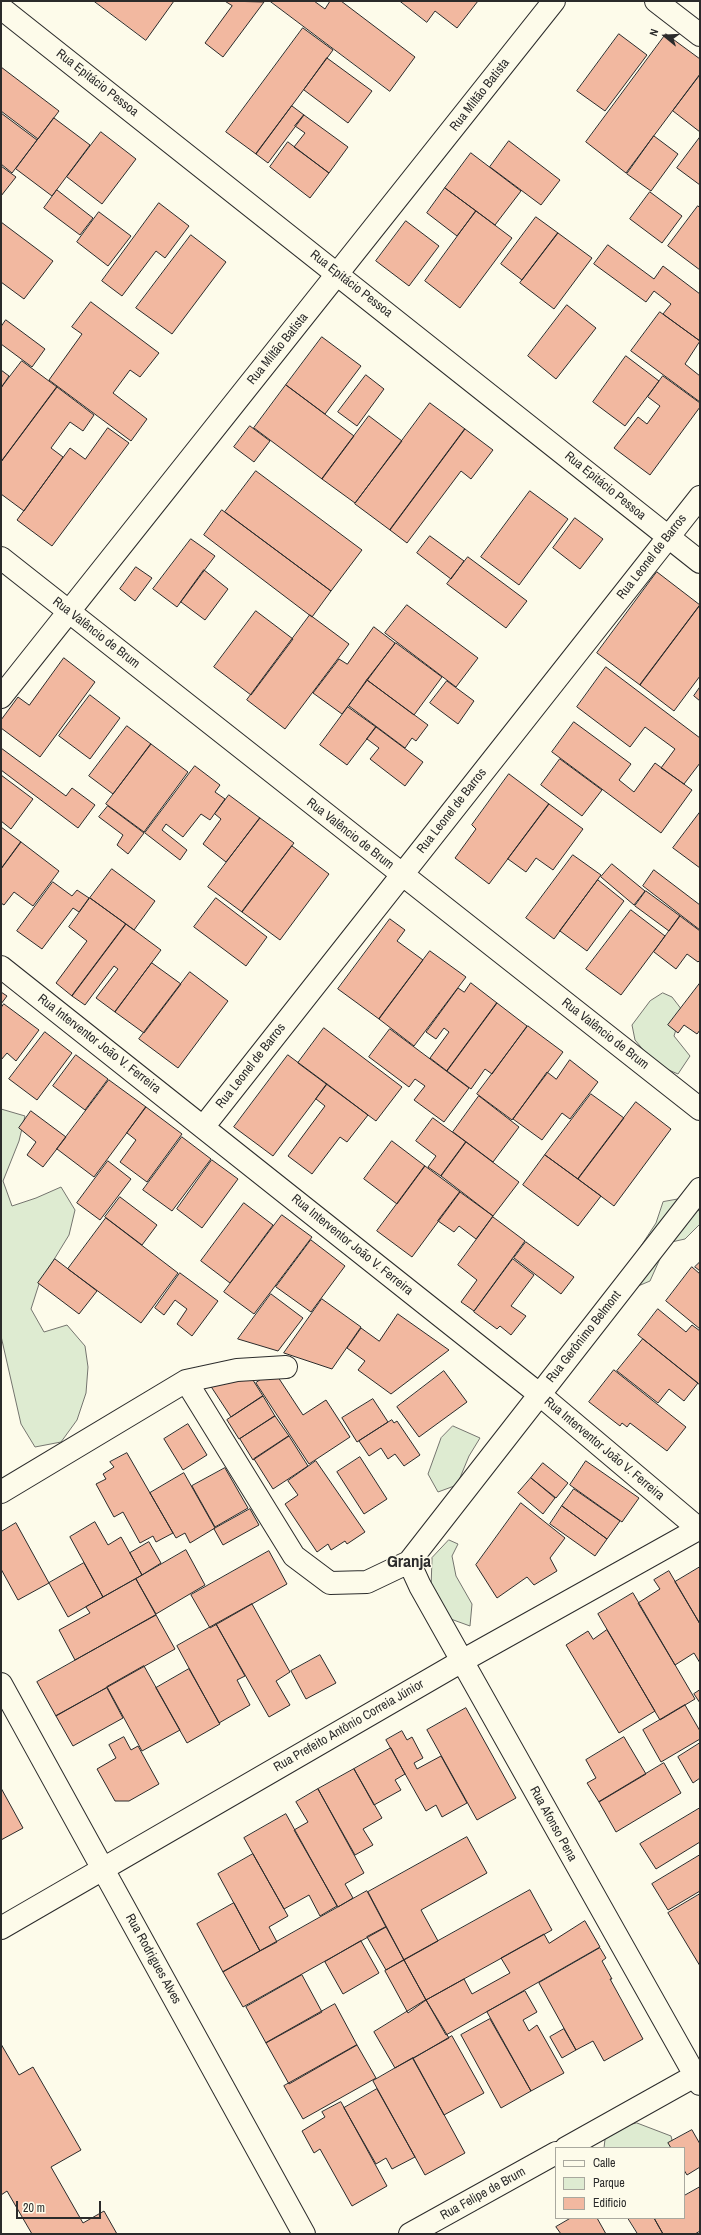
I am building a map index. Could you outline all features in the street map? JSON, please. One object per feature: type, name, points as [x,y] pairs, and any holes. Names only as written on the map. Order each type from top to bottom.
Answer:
[{"type":"street","name":"Rua Miltão Batista","points":[[1,697],[554,1]]},
{"type":"street","points":[[656,1],[700,35]]},
{"type":"street","name":"Rua Epitácio Pessoa","points":[[1,8],[700,562]]},
{"type":"street","name":"Rua Leonel de Barros","points":[[204,1126],[700,497]]},
{"type":"street","name":"Rua Valêncio de Brum","points":[[1,558],[700,1109]]},
{"type":"street","name":"Rua Interventor João V. Ferreira","points":[[1,967],[204,1126],[539,1394],[700,1528]]},
{"type":"street","name":"Rua Gerônimo Belmont","points":[[409,1562],[700,1189]]},
{"type":"street","points":[[1,1492],[186,1381],[237,1370],[286,1367]]},
{"type":"street","points":[[186,1381],[294,1556],[330,1583],[368,1582],[409,1562]]},
{"type":"street","name":"Rua Prefeito Antônio Correia Júnior","points":[[1,1928],[462,1661],[700,1528]]},
{"type":"street","name":"Rua Afonso Pena","points":[[409,1562],[420,1586],[462,1661],[698,2078]]},
{"type":"street","name":"Rua Rodrigues Alves","points":[[1,1684],[304,2234]]},
{"type":"street","points":[[568,2147],[698,2078]]},
{"type":"street","name":"Rua Felipe de Brum","points":[[410,2234],[555,2154]]},
{"type":"green space","points":[[663,993],[672,997],[682,1010],[674,1036],[690,1056],[678,1074],[655,1064],[635,1040],[632,1025],[650,1001]]},
{"type":"green space","points":[[1,1109],[25,1116],[19,1141],[3,1181],[12,1206],[36,1198],[61,1187],[75,1210],[69,1235],[39,1284],[31,1309],[44,1332],[67,1325],[85,1346],[88,1367],[86,1393],[77,1420],[61,1442],[35,1447],[21,1424],[1,1336]]},
{"type":"green space","points":[[685,1198],[700,1212],[700,1224],[685,1239],[667,1243],[650,1281],[631,1289],[624,1272],[656,1223],[663,1202]]},
{"type":"green space","points":[[453,1426],[480,1438],[469,1456],[457,1485],[438,1492],[428,1474],[441,1438]]},
{"type":"green space","points":[[449,1540],[458,1544],[452,1556],[456,1576],[472,1604],[470,1626],[448,1618],[431,1589],[432,1558]]},
{"type":"green space","points":[[637,2123],[671,2136],[674,2147],[604,2147],[606,2131]]},
{"type":"building","points":[[94,1],[174,1],[146,40]]},
{"type":"building","points":[[225,1],[264,2],[223,57],[205,43],[232,6]]},
{"type":"building","points":[[270,1],[314,1],[325,9],[330,1],[341,1],[415,57],[390,91]]},
{"type":"building","points":[[400,1],[478,1],[457,28],[435,11],[427,22]]},
{"type":"building","points":[[303,28],[333,50],[256,154],[226,132]]},
{"type":"building","points":[[619,34],[647,55],[605,111],[577,91]]},
{"type":"building","points":[[666,34],[700,59],[700,74],[626,173],[586,142]]},
{"type":"building","points":[[327,58],[372,91],[348,123],[304,90]]},
{"type":"building","points":[[1,67],[59,111],[38,139],[1,111]]},
{"type":"building","points":[[700,75],[700,132],[673,111]]},
{"type":"building","points":[[292,106],[304,115],[268,163],[256,154]]},
{"type":"building","points":[[1,113],[37,140],[12,173],[1,164]]},
{"type":"building","points":[[304,115],[348,147],[329,173],[294,147],[305,133],[295,126]]},
{"type":"building","points":[[54,118],[90,145],[52,196],[16,169]]},
{"type":"building","points":[[101,132],[136,159],[102,204],[67,177]]},
{"type":"building","points":[[654,136],[678,154],[651,191],[627,174]]},
{"type":"building","points":[[700,137],[700,185],[677,168]]},
{"type":"building","points":[[509,141],[560,180],[541,205],[490,167]]},
{"type":"building","points":[[288,142],[329,173],[310,198],[270,167]]},
{"type":"building","points":[[471,153],[521,191],[495,225],[445,188]]},
{"type":"building","points":[[1,166],[16,177],[1,196]]},
{"type":"building","points":[[445,188],[476,211],[457,236],[427,213]]},
{"type":"building","points":[[57,190],[93,218],[80,235],[44,208]]},
{"type":"building","points":[[650,192],[682,216],[662,243],[630,219]]},
{"type":"building","points":[[159,203],[189,226],[165,258],[156,251],[122,296],[102,281]]},
{"type":"building","points":[[698,206],[700,208],[700,270],[668,246]]},
{"type":"building","points":[[476,211],[512,238],[460,308],[425,281]]},
{"type":"building","points":[[99,212],[131,236],[108,266],[77,242]]},
{"type":"building","points":[[536,217],[558,233],[522,280],[501,264]]},
{"type":"building","points":[[406,221],[439,246],[409,286],[376,261]]},
{"type":"building","points":[[1,222],[53,261],[24,299],[1,282]]},
{"type":"building","points":[[558,233],[592,258],[554,309],[520,283]]},
{"type":"building","points":[[191,235],[226,262],[172,334],[136,308]]},
{"type":"building","points":[[608,245],[654,279],[663,266],[700,294],[700,341],[663,314],[671,304],[654,291],[646,302],[594,264]]},
{"type":"building","points":[[91,302],[159,353],[140,377],[130,370],[113,393],[147,419],[131,441],[49,380],[82,334],[72,327]]},
{"type":"building","points":[[567,305],[596,328],[556,379],[528,356]]},
{"type":"building","points":[[660,312],[700,341],[685,364],[700,376],[700,402],[631,351]]},
{"type":"building","points":[[6,320],[45,349],[32,367],[1,344],[1,327]]},
{"type":"building","points":[[322,337],[361,366],[325,414],[286,385]]},
{"type":"building","points":[[626,356],[659,381],[625,426],[593,402]]},
{"type":"building","points":[[22,361],[57,387],[1,462],[1,388]]},
{"type":"building","points":[[1,370],[9,376],[1,388]]},
{"type":"building","points":[[366,375],[384,389],[357,426],[338,412]]},
{"type":"building","points":[[663,376],[700,403],[700,407],[650,475],[614,448],[638,417],[647,424],[660,406],[648,397]]},
{"type":"building","points":[[286,385],[354,436],[322,479],[254,428]]},
{"type":"building","points":[[57,387],[94,415],[83,431],[70,422],[51,448],[63,457],[24,511],[1,494],[1,462]]},
{"type":"building","points":[[430,403],[465,429],[390,530],[355,504]]},
{"type":"building","points":[[369,416],[402,441],[355,503],[322,479]]},
{"type":"building","points":[[250,426],[270,441],[254,462],[234,447]]},
{"type":"building","points":[[108,428],[129,443],[52,546],[17,520],[70,448],[85,459]]},
{"type":"building","points":[[465,429],[493,450],[471,479],[461,471],[407,543],[390,530]]},
{"type":"building","points":[[256,471],[362,550],[331,591],[225,512]]},
{"type":"building","points":[[530,491],[568,519],[519,585],[481,557]]},
{"type":"building","points":[[222,510],[331,591],[312,617],[204,535]]},
{"type":"building","points":[[575,518],[603,539],[580,569],[553,548]]},
{"type":"building","points":[[430,536],[464,561],[451,579],[417,553]]},
{"type":"building","points":[[191,539],[215,556],[177,607],[153,589]]},
{"type":"building","points":[[468,557],[527,601],[506,628],[447,584]]},
{"type":"building","points":[[136,567],[152,578],[135,601],[120,589]]},
{"type":"building","points":[[204,570],[228,589],[205,620],[181,602]]},
{"type":"building","points":[[657,572],[700,605],[640,685],[597,653]]},
{"type":"building","points":[[407,605],[478,658],[456,687],[385,633]]},
{"type":"building","points":[[700,605],[700,676],[674,711],[640,685]]},
{"type":"building","points":[[256,611],[293,639],[251,695],[214,667]]},
{"type":"building","points":[[310,615],[349,644],[285,729],[247,700]]},
{"type":"building","points":[[374,627],[395,643],[342,714],[313,693],[339,659],[347,664]]},
{"type":"building","points":[[396,643],[442,677],[414,715],[367,680]]},
{"type":"building","points":[[64,658],[95,682],[40,757],[1,728],[1,720],[18,697],[29,705]]},
{"type":"building","points":[[606,667],[700,738],[700,763],[684,784],[661,768],[675,749],[645,727],[630,747],[577,707]]},
{"type":"building","points":[[367,680],[428,725],[416,741],[412,738],[405,748],[349,706]]},
{"type":"building","points":[[447,681],[474,701],[458,724],[430,703]]},
{"type":"building","points":[[700,687],[700,701],[694,696]]},
{"type":"building","points":[[90,695],[120,718],[90,759],[59,736]]},
{"type":"building","points":[[348,707],[376,727],[347,765],[320,745]]},
{"type":"building","points":[[574,722],[631,764],[619,780],[634,792],[655,763],[692,790],[661,833],[552,752]]},
{"type":"building","points":[[127,726],[151,744],[113,794],[89,776]]},
{"type":"building","points":[[376,727],[423,762],[405,786],[370,759],[379,748],[367,739]]},
{"type":"building","points":[[151,744],[188,772],[144,832],[106,804]]},
{"type":"building","points":[[1,748],[66,796],[72,788],[95,805],[78,828],[1,770]]},
{"type":"building","points":[[560,759],[602,790],[582,816],[541,785]]},
{"type":"building","points":[[195,766],[220,785],[215,792],[225,799],[210,820],[201,814],[183,837],[166,824],[162,830],[187,850],[180,860],[145,833]]},
{"type":"building","points":[[509,774],[549,804],[489,884],[455,858],[476,829],[472,825]]},
{"type":"building","points":[[1,775],[33,799],[11,829],[1,821]]},
{"type":"building","points":[[229,795],[260,818],[226,862],[203,844],[221,819],[215,814]]},
{"type":"building","points":[[549,804],[583,829],[553,870],[536,858],[526,872],[508,859]]},
{"type":"building","points":[[108,806],[144,833],[128,854],[117,845],[123,835],[99,817]]},
{"type":"building","points":[[700,812],[700,868],[673,848]]},
{"type":"building","points":[[260,818],[294,843],[242,912],[208,887]]},
{"type":"building","points":[[1,827],[21,842],[1,869]]},
{"type":"building","points":[[21,842],[59,871],[33,906],[14,892],[4,905],[1,903],[1,869]]},
{"type":"building","points":[[292,846],[329,874],[280,940],[242,912]]},
{"type":"building","points":[[573,855],[601,875],[554,939],[526,918]]},
{"type":"building","points":[[612,864],[645,891],[634,905],[601,877]]},
{"type":"building","points":[[112,869],[155,901],[134,930],[90,898]]},
{"type":"building","points":[[654,870],[700,905],[700,930],[643,886]]},
{"type":"building","points":[[598,880],[624,901],[587,951],[560,931]]},
{"type":"building","points":[[53,882],[72,896],[77,890],[89,898],[79,912],[73,908],[42,949],[17,931]]},
{"type":"building","points":[[646,891],[680,916],[669,931],[635,906]]},
{"type":"building","points":[[90,898],[126,924],[72,996],[56,983],[87,941],[69,927]]},
{"type":"building","points":[[216,898],[267,937],[246,966],[194,927]]},
{"type":"building","points":[[631,910],[665,936],[621,995],[586,969]]},
{"type":"building","points":[[680,916],[700,931],[700,960],[698,962],[687,954],[676,969],[654,952]]},
{"type":"building","points":[[390,919],[405,930],[397,941],[423,960],[379,1019],[338,989]]},
{"type":"building","points":[[126,924],[161,950],[115,1012],[96,998],[118,969],[114,966],[85,1005],[72,996]]},
{"type":"building","points":[[430,951],[466,977],[414,1046],[379,1019]]},
{"type":"building","points":[[152,963],[181,984],[144,1033],[115,1012]]},
{"type":"building","points":[[190,972],[228,1001],[178,1068],[139,1039]]},
{"type":"building","points":[[471,983],[497,1003],[447,1071],[430,1058],[449,1032],[444,1028],[436,1039],[426,1032],[458,988],[464,992]]},
{"type":"building","points":[[700,983],[700,1030],[697,1034],[684,1025],[678,1033],[668,1025]]},
{"type":"building","points":[[1,992],[7,996],[1,1004]]},
{"type":"building","points":[[497,1003],[527,1026],[492,1074],[485,1069],[471,1089],[447,1071]]},
{"type":"building","points":[[4,1004],[39,1030],[16,1061],[7,1053],[1,1060],[1,1008]]},
{"type":"building","points":[[528,1026],[563,1052],[512,1120],[477,1094]]},
{"type":"building","points":[[324,1028],[402,1087],[376,1121],[298,1063]]},
{"type":"building","points":[[390,1029],[469,1088],[444,1122],[414,1100],[425,1086],[415,1079],[409,1087],[369,1057]]},
{"type":"building","points":[[45,1032],[72,1053],[37,1100],[9,1079]]},
{"type":"building","points":[[76,1055],[108,1079],[85,1110],[53,1086]]},
{"type":"building","points":[[288,1055],[327,1084],[273,1156],[234,1127]]},
{"type":"building","points":[[570,1060],[598,1082],[570,1119],[562,1113],[542,1140],[513,1119],[547,1072],[556,1079]]},
{"type":"building","points":[[109,1080],[146,1107],[94,1177],[57,1149]]},
{"type":"building","points":[[327,1084],[368,1115],[347,1142],[340,1137],[312,1174],[288,1156],[325,1106],[316,1099]]},
{"type":"building","points":[[591,1094],[624,1118],[578,1179],[545,1155]]},
{"type":"building","points":[[479,1096],[519,1127],[493,1162],[453,1132]]},
{"type":"building","points":[[636,1102],[671,1129],[614,1206],[578,1179]]},
{"type":"building","points":[[146,1107],[182,1134],[147,1182],[120,1162],[136,1140],[127,1133]]},
{"type":"building","points":[[31,1111],[66,1137],[43,1167],[27,1155],[36,1142],[19,1128]]},
{"type":"building","points":[[433,1118],[466,1142],[441,1176],[428,1167],[436,1156],[416,1141]]},
{"type":"building","points":[[182,1137],[211,1159],[172,1211],[143,1190]]},
{"type":"building","points":[[392,1141],[425,1166],[397,1204],[364,1179]]},
{"type":"building","points":[[466,1142],[519,1182],[493,1216],[441,1176]]},
{"type":"building","points":[[545,1155],[601,1196],[578,1226],[523,1185]]},
{"type":"building","points":[[212,1160],[238,1179],[202,1228],[177,1209]]},
{"type":"building","points":[[108,1161],[131,1179],[100,1220],[77,1203]]},
{"type":"building","points":[[425,1166],[460,1192],[412,1257],[377,1231]]},
{"type":"building","points":[[460,1192],[493,1216],[476,1239],[459,1226],[454,1232],[438,1221]]},
{"type":"building","points":[[120,1197],[157,1225],[142,1245],[105,1217]]},
{"type":"building","points":[[244,1203],[273,1225],[230,1283],[201,1261]]},
{"type":"building","points":[[282,1215],[312,1237],[254,1314],[224,1292]]},
{"type":"building","points":[[493,1217],[525,1241],[474,1311],[461,1302],[477,1280],[458,1265]]},
{"type":"building","points":[[106,1218],[178,1273],[141,1323],[68,1269]]},
{"type":"building","points":[[311,1240],[345,1266],[311,1312],[276,1287]]},
{"type":"building","points":[[526,1242],[574,1277],[561,1294],[514,1258]]},
{"type":"building","points":[[55,1259],[97,1291],[79,1314],[38,1283]]},
{"type":"building","points":[[513,1259],[534,1275],[511,1306],[526,1316],[511,1335],[500,1326],[497,1329],[474,1312]]},
{"type":"building","points":[[700,1262],[700,1271],[695,1267]]},
{"type":"building","points":[[692,1267],[700,1274],[700,1329],[666,1301]]},
{"type":"building","points":[[180,1273],[218,1301],[192,1336],[177,1324],[187,1309],[175,1300],[164,1315],[155,1308]]},
{"type":"building","points":[[271,1294],[303,1318],[278,1351],[238,1339]]},
{"type":"building","points":[[322,1299],[361,1327],[332,1369],[284,1353]]},
{"type":"building","points":[[658,1309],[686,1332],[692,1325],[700,1331],[700,1385],[638,1335]]},
{"type":"building","points":[[398,1314],[449,1350],[391,1394],[358,1370],[365,1361],[347,1348],[361,1328],[379,1341]]},
{"type":"building","points":[[643,1339],[698,1383],[684,1401],[669,1389],[658,1403],[617,1371]]},
{"type":"building","points":[[614,1370],[686,1427],[667,1451],[630,1423],[627,1427],[622,1423],[620,1426],[589,1402]]},
{"type":"building","points":[[274,1371],[303,1415],[326,1400],[350,1437],[309,1464],[256,1383]]},
{"type":"building","points":[[444,1371],[467,1402],[419,1437],[397,1407]]},
{"type":"building","points":[[251,1377],[263,1396],[231,1417],[210,1385]]},
{"type":"building","points":[[263,1396],[275,1416],[239,1439],[227,1420]]},
{"type":"building","points":[[373,1399],[388,1422],[357,1442],[342,1418]]},
{"type":"building","points":[[275,1416],[289,1436],[253,1460],[240,1439]]},
{"type":"building","points":[[392,1420],[394,1423],[397,1421],[420,1455],[404,1466],[395,1454],[388,1459],[381,1448],[369,1456],[359,1441]]},
{"type":"building","points":[[188,1424],[207,1455],[183,1470],[164,1439]]},
{"type":"building","points":[[289,1436],[308,1466],[273,1489],[254,1459]]},
{"type":"building","points":[[127,1453],[173,1533],[156,1542],[153,1536],[140,1543],[123,1512],[114,1517],[96,1484],[106,1479],[103,1474],[114,1467],[110,1462]]},
{"type":"building","points":[[360,1457],[387,1499],[364,1514],[337,1472]]},
{"type":"building","points":[[316,1461],[365,1532],[347,1544],[345,1541],[331,1550],[328,1544],[317,1552],[285,1504],[298,1495],[288,1481]]},
{"type":"building","points":[[586,1461],[639,1498],[622,1522],[570,1485]]},
{"type":"building","points":[[543,1463],[568,1483],[556,1498],[531,1478]]},
{"type":"building","points":[[225,1468],[248,1508],[215,1527],[192,1486]]},
{"type":"building","points":[[184,1473],[215,1528],[190,1543],[185,1533],[176,1538],[150,1493]]},
{"type":"building","points":[[531,1478],[555,1498],[543,1514],[518,1493]]},
{"type":"building","points":[[574,1489],[620,1521],[607,1539],[562,1506]]},
{"type":"building","points":[[521,1503],[565,1538],[550,1558],[557,1571],[534,1585],[527,1577],[497,1598],[476,1565]]},
{"type":"building","points":[[562,1506],[607,1539],[595,1556],[550,1524]]},
{"type":"building","points":[[250,1509],[259,1525],[223,1545],[214,1529]]},
{"type":"building","points":[[95,1522],[108,1545],[121,1537],[142,1575],[103,1597],[70,1537]]},
{"type":"building","points":[[16,1523],[49,1583],[18,1600],[1,1569],[1,1532]]},
{"type":"building","points":[[149,1542],[161,1563],[142,1575],[130,1553]]},
{"type":"building","points":[[186,1550],[205,1585],[156,1614],[136,1579]]},
{"type":"building","points":[[269,1551],[287,1584],[210,1628],[191,1595]]},
{"type":"building","points":[[84,1563],[103,1597],[68,1617],[49,1583]]},
{"type":"building","points":[[700,1567],[700,1624],[675,1582]]},
{"type":"building","points":[[669,1571],[700,1624],[700,1663],[694,1653],[675,1665],[638,1603],[660,1589],[654,1580]]},
{"type":"building","points":[[136,1579],[156,1615],[75,1660],[59,1630],[90,1613],[86,1607]]},
{"type":"building","points":[[633,1593],[695,1699],[660,1720],[598,1614]]},
{"type":"building","points":[[252,1604],[290,1672],[276,1681],[290,1705],[269,1717],[216,1624]]},
{"type":"building","points":[[156,1615],[175,1649],[56,1716],[37,1682]]},
{"type":"building","points":[[216,1624],[245,1676],[237,1680],[250,1705],[219,1723],[177,1646]]},
{"type":"building","points":[[607,1630],[655,1711],[619,1733],[566,1645],[588,1631],[593,1639]]},
{"type":"building","points":[[320,1655],[336,1683],[306,1699],[291,1671]]},
{"type":"building","points":[[144,1666],[180,1730],[142,1751],[107,1687]]},
{"type":"building","points":[[189,1669],[220,1724],[187,1743],[156,1688]]},
{"type":"building","points":[[107,1688],[123,1718],[73,1746],[56,1716]]},
{"type":"building","points":[[700,1690],[700,1703],[694,1694]]},
{"type":"building","points":[[685,1705],[700,1731],[700,1739],[661,1762],[643,1730]]},
{"type":"building","points":[[466,1708],[516,1798],[477,1820],[427,1730]]},
{"type":"building","points":[[402,1731],[407,1740],[412,1737],[423,1758],[414,1763],[417,1769],[441,1756],[467,1803],[442,1817],[436,1805],[426,1811],[386,1740]]},
{"type":"building","points":[[124,1737],[131,1750],[138,1746],[159,1784],[129,1801],[115,1801],[97,1769],[116,1758],[109,1745]]},
{"type":"building","points":[[624,1737],[646,1774],[599,1802],[587,1783],[596,1778],[586,1760]]},
{"type":"building","points":[[700,1743],[700,1778],[693,1783],[678,1757]]},
{"type":"building","points":[[391,1748],[405,1774],[395,1780],[401,1790],[374,1805],[354,1769]]},
{"type":"building","points":[[664,1763],[681,1793],[616,1832],[599,1802]]},
{"type":"building","points":[[354,1769],[382,1818],[363,1829],[373,1845],[355,1855],[318,1789]]},
{"type":"building","points":[[1,1788],[23,1828],[1,1840]]},
{"type":"building","points":[[318,1789],[364,1873],[345,1884],[353,1898],[338,1907],[294,1830],[308,1822],[296,1802]]},
{"type":"building","points":[[700,1808],[700,1842],[656,1869],[640,1844]]},
{"type":"building","points":[[286,1814],[337,1906],[320,1916],[309,1895],[284,1909],[244,1838]]},
{"type":"building","points":[[467,1837],[487,1873],[421,1910],[438,1941],[404,1960],[368,1892]]},
{"type":"building","points":[[253,1854],[288,1916],[269,1927],[277,1942],[260,1951],[218,1874]]},
{"type":"building","points":[[700,1855],[700,1891],[668,1910],[652,1884]]},
{"type":"building","points":[[530,1890],[552,1930],[426,2000],[404,1960]]},
{"type":"building","points":[[367,1891],[386,1927],[243,2007],[223,1972]]},
{"type":"building","points":[[700,1894],[700,1966],[668,1913]]},
{"type":"building","points":[[234,1903],[260,1951],[223,1972],[197,1924]]},
{"type":"building","points":[[585,1921],[600,1947],[446,2035],[426,2000],[464,1979],[472,1994],[510,1973],[501,1958],[544,1934],[549,1943]]},
{"type":"building","points":[[386,1927],[404,1960],[386,1970],[367,1937]]},
{"type":"building","points":[[361,1941],[379,1973],[343,1994],[325,1962]]},
{"type":"building","points":[[600,1948],[606,1958],[602,1961],[612,1979],[610,1979],[643,2039],[604,2061],[593,2041],[576,2050],[539,1983]]},
{"type":"building","points":[[404,1960],[426,2000],[408,2013],[385,1971]]},
{"type":"building","points":[[302,1975],[322,2012],[266,2043],[246,2007]]},
{"type":"building","points":[[525,1991],[537,2012],[523,2020],[529,2031],[537,2025],[564,2073],[531,2091],[487,2012]]},
{"type":"building","points":[[426,2000],[449,2038],[395,2068],[374,2032]]},
{"type":"building","points":[[335,2004],[357,2045],[289,2084],[266,2043]]},
{"type":"building","points":[[490,2019],[531,2091],[501,2108],[461,2035]]},
{"type":"building","points":[[564,2029],[576,2050],[562,2058],[550,2037]]},
{"type":"building","points":[[452,2036],[484,2093],[444,2115],[413,2059]]},
{"type":"building","points":[[1,2044],[19,2075],[33,2067],[81,2150],[51,2167],[83,2223],[104,2211],[117,2234],[32,2234],[7,2191],[1,2195]]},
{"type":"building","points":[[357,2045],[376,2078],[303,2119],[284,2086]]},
{"type":"building","points":[[413,2058],[465,2153],[425,2175],[373,2081]]},
{"type":"building","points":[[377,2089],[415,2157],[392,2169],[386,2158],[376,2164],[344,2108]]},
{"type":"building","points":[[341,2102],[387,2186],[352,2206],[320,2149],[314,2153],[302,2131],[325,2117],[322,2112]]},
{"type":"building","points":[[692,2130],[700,2144],[700,2167],[687,2175],[685,2172],[685,2147],[670,2147],[668,2143]]},
{"type":"building","points":[[700,2187],[700,2231],[695,2234],[663,2234],[655,2219],[685,2219],[685,2195]]},
{"type":"building","points":[[569,2219],[598,2219],[606,2234],[561,2234],[556,2227]]},
{"type":"building","points":[[629,2219],[655,2219],[663,2234],[638,2234]]},
{"type":"district","name":"Granja","points":[[409,1562]]}]
